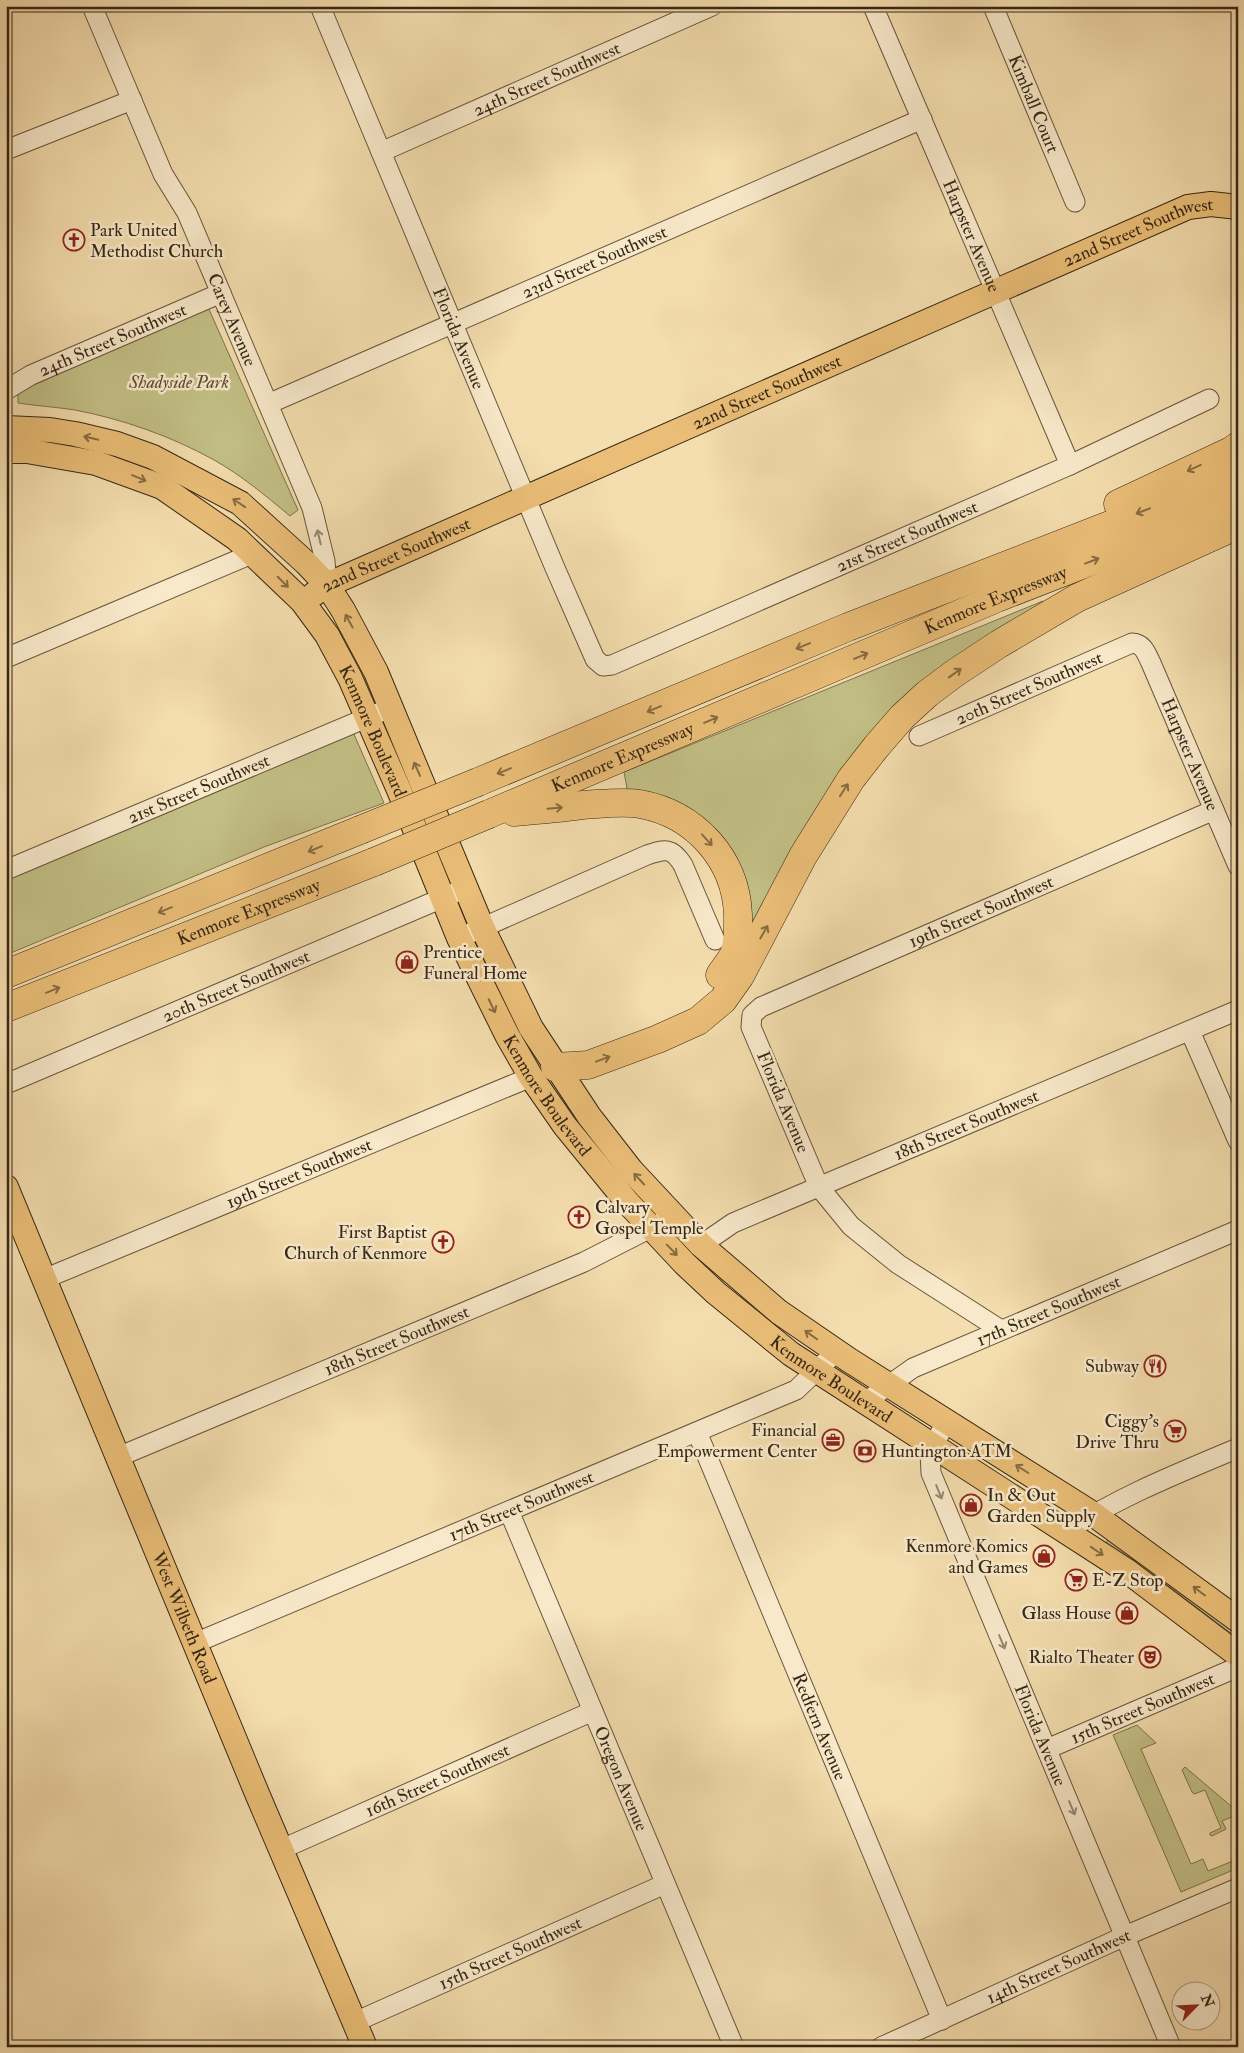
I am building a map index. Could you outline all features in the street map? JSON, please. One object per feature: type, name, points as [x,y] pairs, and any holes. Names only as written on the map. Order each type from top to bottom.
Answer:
[{"type":"highway","points":[[848,627],[1231,451],[1238,446]]},
{"type":"highway","name":"Kenmore Expressway","points":[[6,974],[478,782],[848,627],[1238,474]]},
{"type":"highway","name":"Kenmore Expressway","points":[[7,1008],[374,862],[996,598],[1238,504]]},
{"type":"highway","points":[[543,1072],[588,1065],[658,1039],[698,1021],[723,1000],[740,976],[803,856],[851,779],[876,746],[902,717],[927,694],[999,644],[1077,598],[1238,525]]},
{"type":"highway","points":[[489,814],[610,803],[639,804],[669,812],[706,837],[726,867],[734,885],[738,928],[734,955],[718,978],[699,998],[666,1017],[582,1048],[543,1072]]},
{"type":"main road","name":"22nd Street Southwest","points":[[302,601],[327,585],[1188,207],[1211,204],[1238,207]]},
{"type":"main road","name":"Kenmore Boulevard","points":[[6,428],[50,430],[116,444],[153,457],[187,473],[240,503],[306,562],[327,585],[364,649],[482,927],[527,1020],[543,1072],[565,1126],[650,1228],[716,1293],[791,1354],[1067,1531],[1153,1590],[1238,1655]]},
{"type":"main road","name":"Kenmore Boulevard","points":[[6,451],[27,451],[96,463],[162,487],[237,539],[254,553],[302,601],[331,642],[350,678],[459,938],[502,1026],[543,1072],[589,1116],[631,1170],[701,1246],[779,1312],[836,1352],[1093,1514],[1238,1620]]},
{"type":"main road","name":"West Wilbeth Road","points":[[6,1187],[365,2047]]},
{"type":"street","name":"Carey Avenue","points":[[92,6],[163,174],[187,213],[312,508],[325,561],[327,585]]},
{"type":"street","name":"Florida Avenue","points":[[320,6],[595,659],[603,666]]},
{"type":"street","name":"24th Street Southwest","points":[[381,152],[712,6]]},
{"type":"street","name":"Harpster Avenue","points":[[873,6],[1070,465]]},
{"type":"street","name":"Kimball Court","points":[[993,6],[1075,202]]},
{"type":"street","points":[[6,150],[132,100]]},
{"type":"street","name":"23rd Street Southwest","points":[[268,404],[922,119]]},
{"type":"street","name":"24th Street Southwest","points":[[6,390],[31,375],[221,293]]},
{"type":"street","name":"21st Street Southwest","points":[[603,666],[612,665],[1070,465],[1209,399]]},
{"type":"street","points":[[6,658],[254,553]]},
{"type":"street","name":"20th Street Southwest","points":[[919,736],[1132,643],[1139,644]]},
{"type":"street","name":"Harpster Avenue","points":[[1139,644],[1144,648],[1151,663],[1238,866]]},
{"type":"street","name":"21st Street Southwest","points":[[6,870],[390,708]]},
{"type":"street","name":"19th Street Southwest","points":[[752,1015],[761,1007],[1214,810]]},
{"type":"street","points":[[459,938],[647,855],[660,851],[669,851],[677,855],[716,940]]},
{"type":"street","name":"20th Street Southwest","points":[[6,1084],[466,888]]},
{"type":"street","name":"18th Street Southwest","points":[[701,1246],[733,1223],[1238,1010]]},
{"type":"street","name":"Florida Avenue","points":[[752,1015],[751,1027],[819,1187],[852,1226],[898,1264],[1001,1330]]},
{"type":"street","points":[[1190,1031],[1238,1141]]},
{"type":"street","name":"19th Street Southwest","points":[[44,1279],[543,1072]]},
{"type":"street","name":"18th Street Southwest","points":[[118,1457],[584,1262],[674,1216]]},
{"type":"street","name":"17th Street Southwest","points":[[865,1402],[913,1368],[1238,1230]]},
{"type":"street","name":"17th Street Southwest","points":[[195,1643],[796,1390],[836,1352]]},
{"type":"street","name":"Florida Avenue","points":[[946,1422],[930,1452],[931,1473],[1171,2047]]},
{"type":"street","name":"Redfern Avenue","points":[[697,1432],[942,2020]]},
{"type":"street","points":[[1067,1531],[1093,1514],[1141,1489],[1238,1448]]},
{"type":"street","name":"Oregon Avenue","points":[[509,1511],[734,2047]]},
{"type":"street","name":"15th Street Southwest","points":[[1047,1749],[1238,1667]]},
{"type":"street","name":"16th Street Southwest","points":[[282,1848],[593,1711]]},
{"type":"street","name":"15th Street Southwest","points":[[354,2022],[666,1884]]},
{"type":"street","name":"14th Street Southwest","points":[[881,2047],[1125,1936],[1238,1888]]},
{"type":"green space","name":"Shadyside Park","points":[[208,307],[298,510],[290,516],[234,472],[181,443],[128,423],[93,414],[18,403],[18,392]]},
{"type":"green space","points":[[1043,601],[1046,607],[915,691],[752,939],[737,865],[716,829],[679,803],[628,794],[624,772]]},
{"type":"green space","points":[[353,732],[384,803],[264,847],[6,955],[6,879]]},
{"type":"green space","points":[[1109,1538],[1236,1631],[1233,1635],[1170,1587],[1106,1543]]},
{"type":"green space","points":[[1137,1725],[1156,1743],[1141,1749],[1191,1864],[1203,1859],[1208,1871],[1238,1859],[1238,1868],[1181,1892],[1113,1735]]},
{"type":"green space","points":[[1185,1767],[1238,1812],[1238,1824],[1234,1816],[1222,1821],[1226,1829],[1212,1836],[1210,1835],[1210,1833],[1221,1828],[1205,1790],[1194,1794],[1192,1792],[1182,1770]]},
{"type":"place","name":"Park United Methodist Church","points":[[74,240]]},
{"type":"place","name":"Prentice Funeral Home","points":[[407,962]]},
{"type":"place","name":"Calvary Gospel Temple","points":[[579,1217]]},
{"type":"place","name":"First Baptist Church of Kenmore","points":[[443,1242]]},
{"type":"place","name":"Subway","points":[[1155,1366]]},
{"type":"place","name":"Ciggy's Drive Thru","points":[[1175,1431]]},
{"type":"place","name":"Financial Empowerment Center","points":[[833,1440]]},
{"type":"place","name":"Huntington ATM","points":[[865,1451]]},
{"type":"place","name":"In & Out Garden Supply","points":[[971,1505]]},
{"type":"place","name":"Kenmore Komics and Games","points":[[1044,1556]]},
{"type":"place","name":"E-Z Stop","points":[[1076,1580]]},
{"type":"place","name":"Glass House","points":[[1127,1613]]},
{"type":"place","name":"Rialto Theater","points":[[1150,1657]]}]
